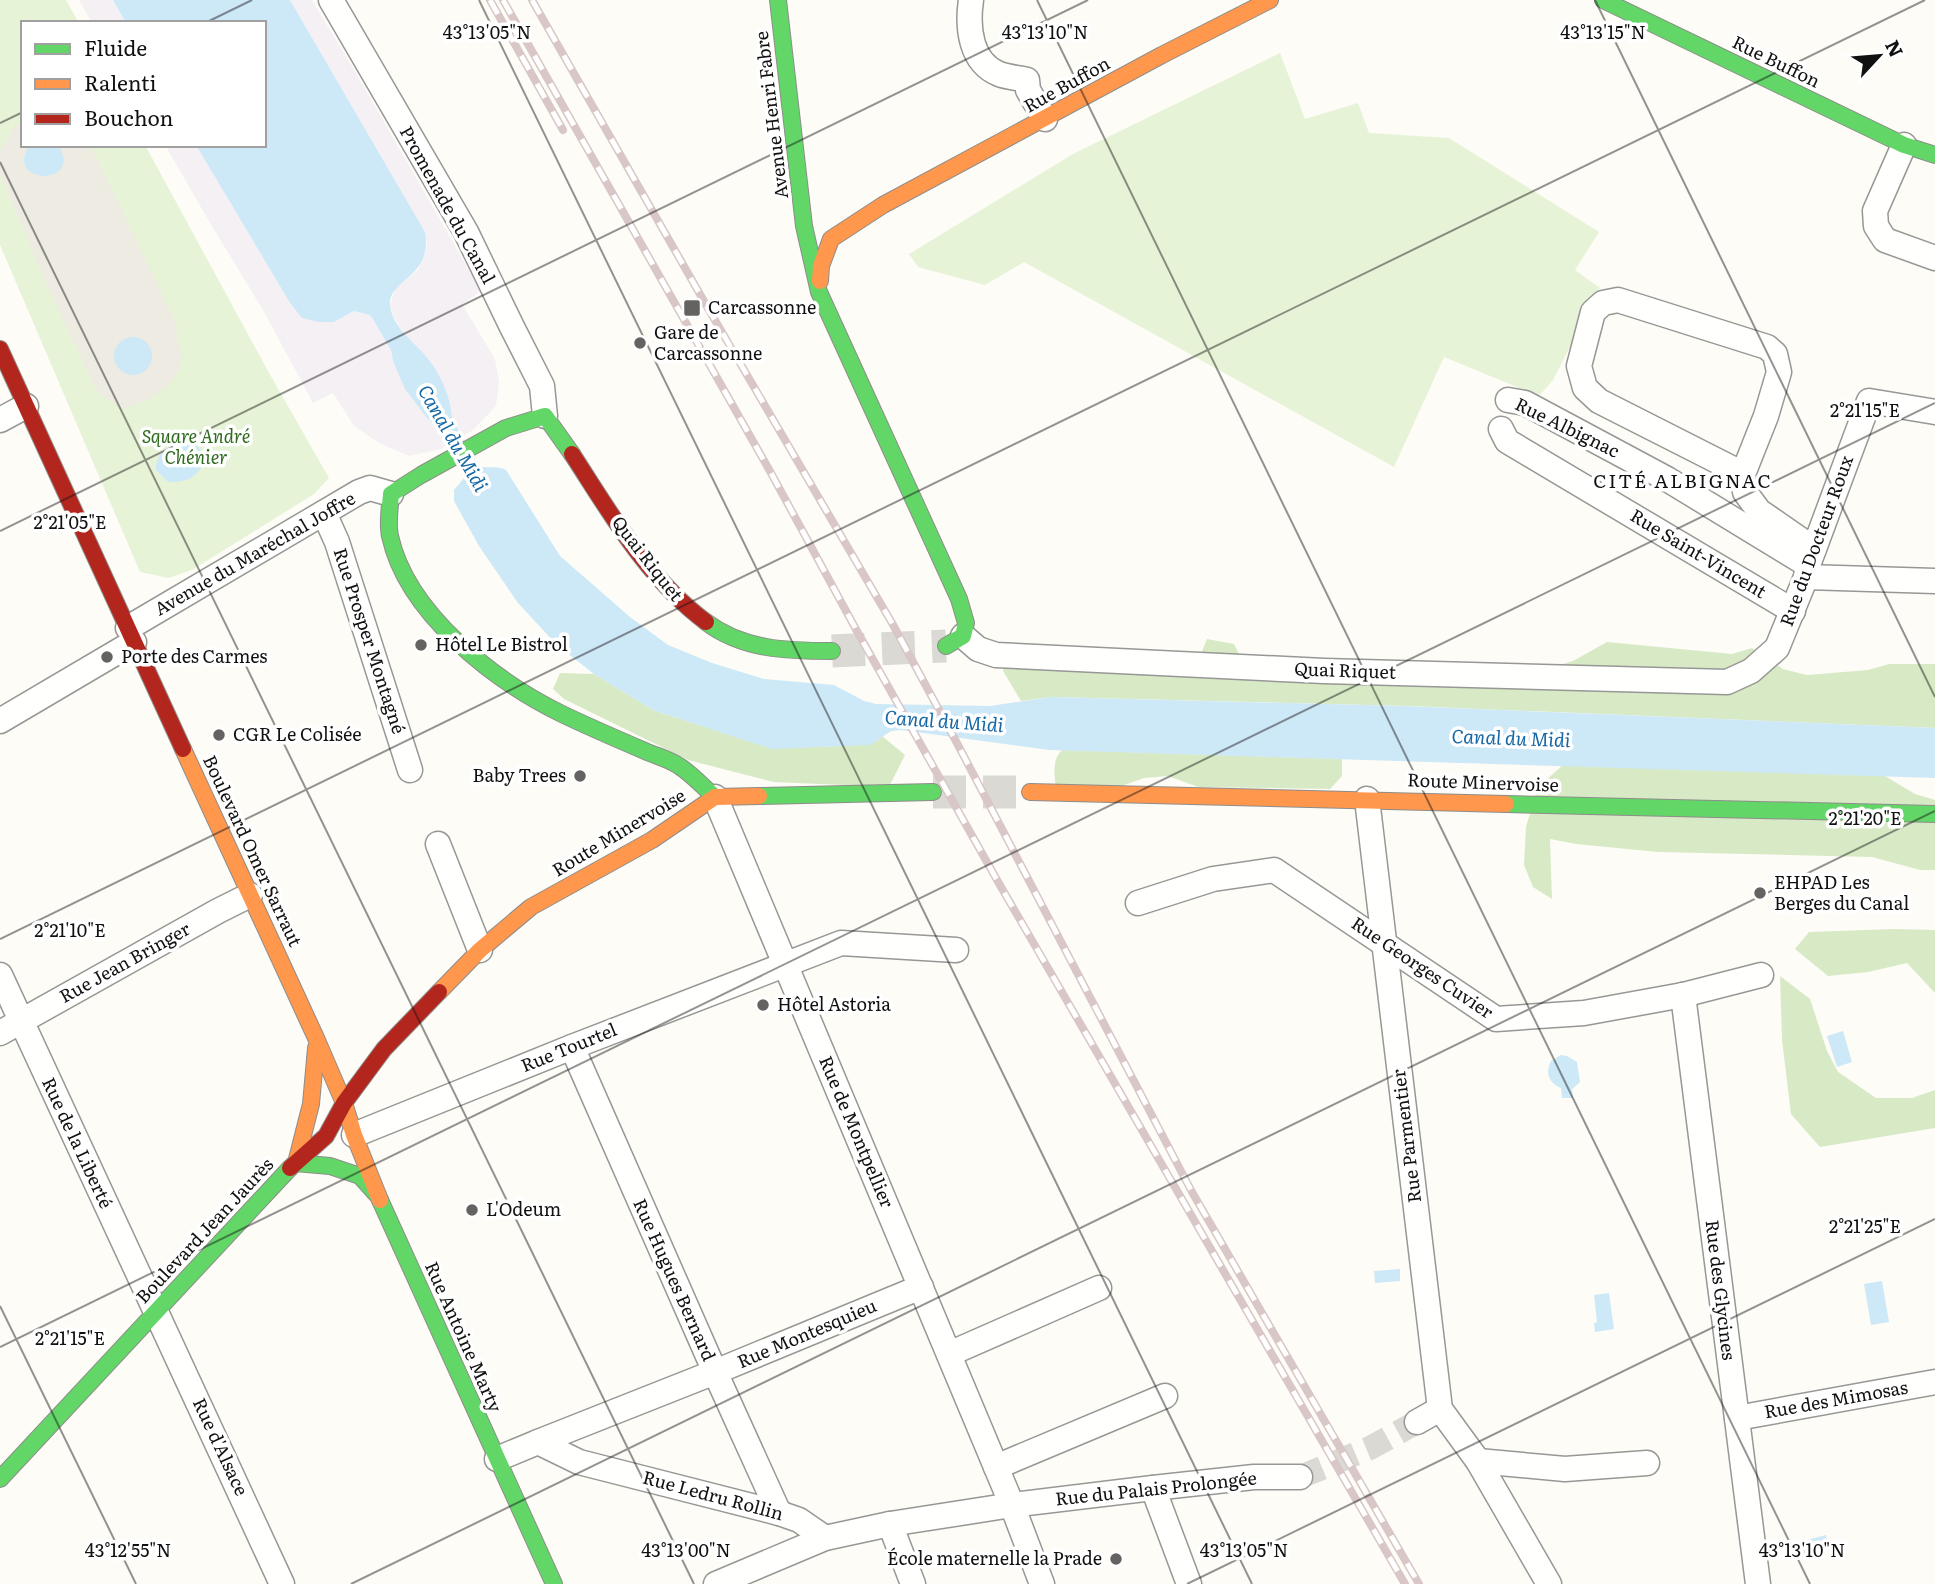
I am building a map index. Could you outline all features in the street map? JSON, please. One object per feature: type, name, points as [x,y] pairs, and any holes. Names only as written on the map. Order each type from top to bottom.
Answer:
[{"type":"street","name":"Promenade du Canal","points":[[331,0],[466,232],[542,386],[545,416]]},
{"type":"street","name":"Avenue Henri Fabre","points":[[778,0],[819,292]]},
{"type":"street","points":[[971,0],[968,20],[977,58],[998,74],[1027,80],[1028,90],[1045,120]]},
{"type":"street","name":"Rue Buffon","points":[[819,292],[821,266],[831,239],[883,205],[1270,0]]},
{"type":"street","name":"Rue Buffon","points":[[1603,0],[1904,145],[1935,155]]},
{"type":"street","points":[[1904,145],[1875,211],[1877,226],[1885,240],[1935,258]]},
{"type":"street","name":"Rue Buffon","points":[[838,214],[883,205]]},
{"type":"street","points":[[819,292],[959,599],[966,623],[955,641]]},
{"type":"street","points":[[1743,474],[1598,401],[1585,388],[1578,366],[1593,312],[1603,303],[1618,300],[1767,347],[1775,354],[1779,372],[1766,416],[1743,474],[1745,492],[1759,511],[1809,563],[1935,581]]},
{"type":"street","name":"Boulevard Omer Sarraut","points":[[0,349],[344,1102]]},
{"type":"street","name":"Rue Albignac","points":[[1508,400],[1525,403],[1668,479],[1809,563]]},
{"type":"street","name":"Rue du Docteur Roux","points":[[1751,671],[1777,648],[1869,401],[1935,412]]},
{"type":"street","points":[[0,420],[26,406]]},
{"type":"street","points":[[545,416],[506,428],[391,494],[391,541],[419,599],[441,626],[473,657],[520,692],[562,714],[677,765],[715,797],[933,792]]},
{"type":"street","name":"Quai Riquet","points":[[545,416],[639,554],[673,596],[696,617],[717,631],[747,644],[790,650],[832,651]]},
{"type":"street","name":"Rue Saint-Vincent","points":[[1501,429],[1507,441],[1793,611]]},
{"type":"street","name":"Avenue du Maréchal Joffre","points":[[0,721],[359,492],[370,488],[391,494]]},
{"type":"street","name":"Rue Prosper Montagné","points":[[324,513],[337,542],[410,770]]},
{"type":"street","name":"Quai Riquet","points":[[955,641],[996,655],[1324,671],[1727,682],[1751,671]]},
{"type":"street","name":"Route Minervoise","points":[[1030,792],[1935,814]]},
{"type":"street","name":"Route Minervoise","points":[[344,1102],[384,1049],[480,950],[531,907],[652,840],[715,797]]},
{"type":"street","name":"Rue de Montpellier","points":[[715,797],[1012,1505],[1042,1584]]},
{"type":"street","name":"Rue Parmentier","points":[[1367,799],[1440,1409],[1478,1461],[1549,1584]]},
{"type":"street","points":[[438,844],[480,950]]},
{"type":"street","name":"Rue Georges Cuvier","points":[[1138,903],[1213,879],[1274,870],[1496,1019],[1584,1013],[1683,995],[1761,975]]},
{"type":"street","name":"Rue Jean Bringer","points":[[11,1027],[250,895]]},
{"type":"street","name":"Rue Tourtel","points":[[354,1135],[841,943],[956,950]]},
{"type":"street","name":"Rue de la Liberté","points":[[0,975],[11,1027],[157,1310]]},
{"type":"street","name":"Rue des Glycines","points":[[1683,995],[1758,1584]]},
{"type":"street","points":[[316,1038],[335,1045]]},
{"type":"street","name":"Boulevard Jean Jaurès","points":[[295,1163],[309,1125],[316,1074],[316,1038]]},
{"type":"street","name":"Rue Hugues Bernard","points":[[572,1047],[779,1513]]},
{"type":"street","points":[[362,1050],[384,1049]]},
{"type":"street","name":"Boulevard Jean Jaurès","points":[[0,1479],[295,1163],[326,1136],[344,1102]]},
{"type":"street","name":"Rue Antoine Marty","points":[[344,1102],[378,1196],[554,1584]]},
{"type":"street","name":"Boulevard Jean Jaurès","points":[[295,1163],[330,1166],[360,1176],[378,1196]]},
{"type":"street","name":"Rue Montesquieu","points":[[538,1442],[921,1287]]},
{"type":"street","points":[[949,1354],[1099,1288]]},
{"type":"street","name":"Rue d'Alsace","points":[[157,1310],[282,1584]]},
{"type":"street","name":"Rue des Mimosas","points":[[1737,1418],[1935,1381]]},
{"type":"street","points":[[996,1467],[1165,1396]]},
{"type":"street","points":[[1417,1422],[1440,1409]]},
{"type":"street","points":[[497,1458],[538,1442]]},
{"type":"street","name":"Rue Ledru Rollin","points":[[538,1442],[579,1462],[779,1513],[799,1520],[825,1538]]},
{"type":"street","points":[[1478,1461],[1565,1469],[1647,1463]]},
{"type":"street","name":"Rue du Palais Prolongée","points":[[1012,1505],[1254,1477],[1300,1477]]},
{"type":"street","points":[[1153,1488],[1189,1584]]},
{"type":"street","points":[[716,1584],[825,1538],[890,1524],[1012,1505]]},
{"type":"street","points":[[890,1524],[913,1584]]},
{"type":"shaded area","points":[[79,0],[113,0],[125,21],[91,21]]},
{"type":"shaded area","points":[[290,0],[312,0],[481,291],[462,304],[495,359],[499,382],[496,406],[473,430],[441,449],[409,456],[379,443],[354,426],[333,393],[313,403],[263,310],[166,147],[197,147],[290,303],[302,318],[334,322],[354,311],[370,315],[391,350],[393,361],[427,418],[437,428],[459,430],[438,374],[418,348],[408,340],[390,305],[395,289],[418,270],[425,254],[425,232]]},
{"type":"shaded area","points":[[21,123],[21,147],[91,147],[176,323],[182,353],[179,370],[169,385],[153,397],[124,409],[98,393],[45,281],[0,174],[0,151],[13,129]]},
{"type":"green space","name":"Square André Chénier","points":[[0,0],[66,0],[78,21],[21,21],[21,147],[146,147],[329,478],[314,494],[192,570],[169,578],[140,572],[0,245]]},
{"type":"green space","points":[[1280,53],[1305,119],[1358,103],[1369,133],[1449,138],[1599,232],[1575,270],[1600,288],[1553,380],[1539,396],[1444,357],[1394,467],[1024,262],[985,285],[918,267],[909,254],[1073,154]]},
{"type":"green space","points":[[1207,639],[1234,644],[1243,662],[1552,667],[1573,661],[1607,642],[1732,654],[1752,648],[1783,669],[1807,675],[1868,670],[1889,664],[1935,664],[1935,728],[1409,706],[1051,697],[1021,701],[1003,671],[1005,662],[1194,671]]},
{"type":"green space","points":[[560,673],[594,674],[653,710],[748,741],[789,748],[839,746],[877,741],[882,736],[905,755],[889,787],[774,782],[688,760],[564,699],[553,689]]},
{"type":"green space","points":[[1062,750],[1342,759],[1342,776],[1330,789],[1198,787],[1168,776],[1144,778],[1116,788],[1056,787],[1055,762]]},
{"type":"green space","points":[[1563,765],[1885,776],[1915,794],[1935,800],[1935,870],[1920,870],[1872,857],[1658,852],[1550,839],[1552,899],[1533,887],[1524,865],[1526,827],[1538,787]]},
{"type":"green space","points":[[1935,930],[1935,993],[1907,963],[1868,972],[1828,976],[1795,949],[1809,932]]},
{"type":"green space","points":[[1780,976],[1810,999],[1827,1051],[1838,1072],[1876,1098],[1912,1098],[1935,1090],[1935,1128],[1820,1147],[1791,1114],[1782,1040]]},
{"type":"water","name":"Canal du Midi","points":[[113,0],[290,0],[425,232],[426,247],[423,259],[396,289],[390,304],[391,312],[400,328],[439,375],[453,419],[479,466],[506,470],[560,556],[630,617],[668,645],[712,663],[764,679],[834,685],[864,701],[876,704],[990,706],[1051,697],[1403,706],[1935,728],[1935,778],[1049,750],[901,730],[891,731],[870,745],[772,749],[653,710],[594,674],[556,644],[518,603],[479,546],[454,501],[454,490],[464,478],[438,428],[405,389],[391,350],[373,319],[370,315],[354,311],[334,322],[302,318],[290,303],[197,147],[266,147],[266,21],[125,21]]},
{"type":"water","points":[[29,147],[59,147],[63,159],[61,168],[54,174],[44,176],[34,174],[26,168],[24,158]]},
{"type":"water","points":[[133,337],[147,342],[152,356],[147,370],[133,375],[119,370],[114,356],[119,342]]},
{"type":"water","points":[[182,442],[197,446],[206,458],[192,477],[168,482],[156,470],[156,464],[167,448]]},
{"type":"water","points":[[1843,1031],[1852,1062],[1837,1067],[1827,1036]]},
{"type":"water","points":[[1561,1055],[1577,1062],[1580,1082],[1572,1089],[1573,1098],[1562,1098],[1561,1088],[1549,1077],[1551,1061]]},
{"type":"water","points":[[1400,1269],[1400,1281],[1375,1283],[1374,1271]]},
{"type":"water","points":[[1882,1281],[1889,1322],[1871,1325],[1864,1284]]},
{"type":"water","points":[[1609,1293],[1614,1329],[1595,1332],[1594,1323],[1597,1322],[1594,1295]]},
{"type":"water","points":[[1826,1535],[1829,1548],[1803,1555],[1800,1542]]},
{"type":"tunnel","points":[[832,651],[946,646]]},
{"type":"tunnel","points":[[933,792],[1030,792]]},
{"type":"tunnel","points":[[1300,1477],[1370,1448],[1417,1422]]},
{"type":"railway","points":[[490,0],[563,130]]},
{"type":"railway","points":[[503,0],[771,473],[1001,887],[1405,1584]]},
{"type":"railway","points":[[532,0],[892,623],[1192,1192],[1419,1584]]},
{"type":"traffic: fast","points":[[778,0],[804,226],[819,292],[959,599],[966,623],[963,636],[946,646]]},
{"type":"traffic: fast","points":[[1603,0],[1904,145],[1935,155]]},
{"type":"traffic: fast","points":[[572,454],[545,416],[506,428],[391,494],[389,531],[400,565],[434,618],[483,664],[509,683],[562,714],[675,764],[715,797]]},
{"type":"traffic: fast","points":[[706,622],[735,638],[766,647],[832,651]]},
{"type":"traffic: fast","points":[[759,796],[933,792]]},
{"type":"traffic: fast","points":[[1506,804],[1935,814]]},
{"type":"traffic: fast","points":[[295,1163],[330,1166],[360,1176],[377,1195]]},
{"type":"traffic: fast","points":[[0,1479],[290,1168]]},
{"type":"traffic: fast","points":[[380,1200],[554,1584]]},
{"type":"traffic: slow","points":[[820,281],[821,266],[831,239],[883,205],[1270,0]]},
{"type":"traffic: slow","points":[[183,749],[316,1038],[344,1103],[380,1200]]},
{"type":"traffic: slow","points":[[1030,792],[1506,804]]},
{"type":"traffic: slow","points":[[439,992],[480,950],[531,907],[652,840],[715,797],[759,796]]},
{"type":"traffic: slow","points":[[297,1159],[311,1104],[316,1048]]},
{"type":"traffic: jam","points":[[0,349],[183,749]]},
{"type":"traffic: jam","points":[[572,454],[616,522],[648,565],[685,605],[706,622]]},
{"type":"traffic: jam","points":[[290,1168],[326,1136],[344,1103],[384,1049],[439,992]]},
{"type":"place","name":"Carcassonne","points":[[692,308]]},
{"type":"place","name":"Gare de Carcassonne","points":[[640,343]]},
{"type":"place","name":"Hôtel Le Bistrol","points":[[421,645]]},
{"type":"place","name":"Porte des Carmes","points":[[107,657]]},
{"type":"place","name":"CGR Le Colisée","points":[[219,735]]},
{"type":"place","name":"Baby Trees","points":[[580,776]]},
{"type":"place","name":"EHPAD Les Berges du Canal","points":[[1760,893]]},
{"type":"place","name":"Hôtel Astoria","points":[[763,1005]]},
{"type":"place","name":"L'Odeum","points":[[472,1210]]},
{"type":"place","name":"École maternelle la Prade","points":[[1116,1559]]},
{"type":"district","name":"CITÉ ALBIGNAC","points":[[1683,481]]}]
